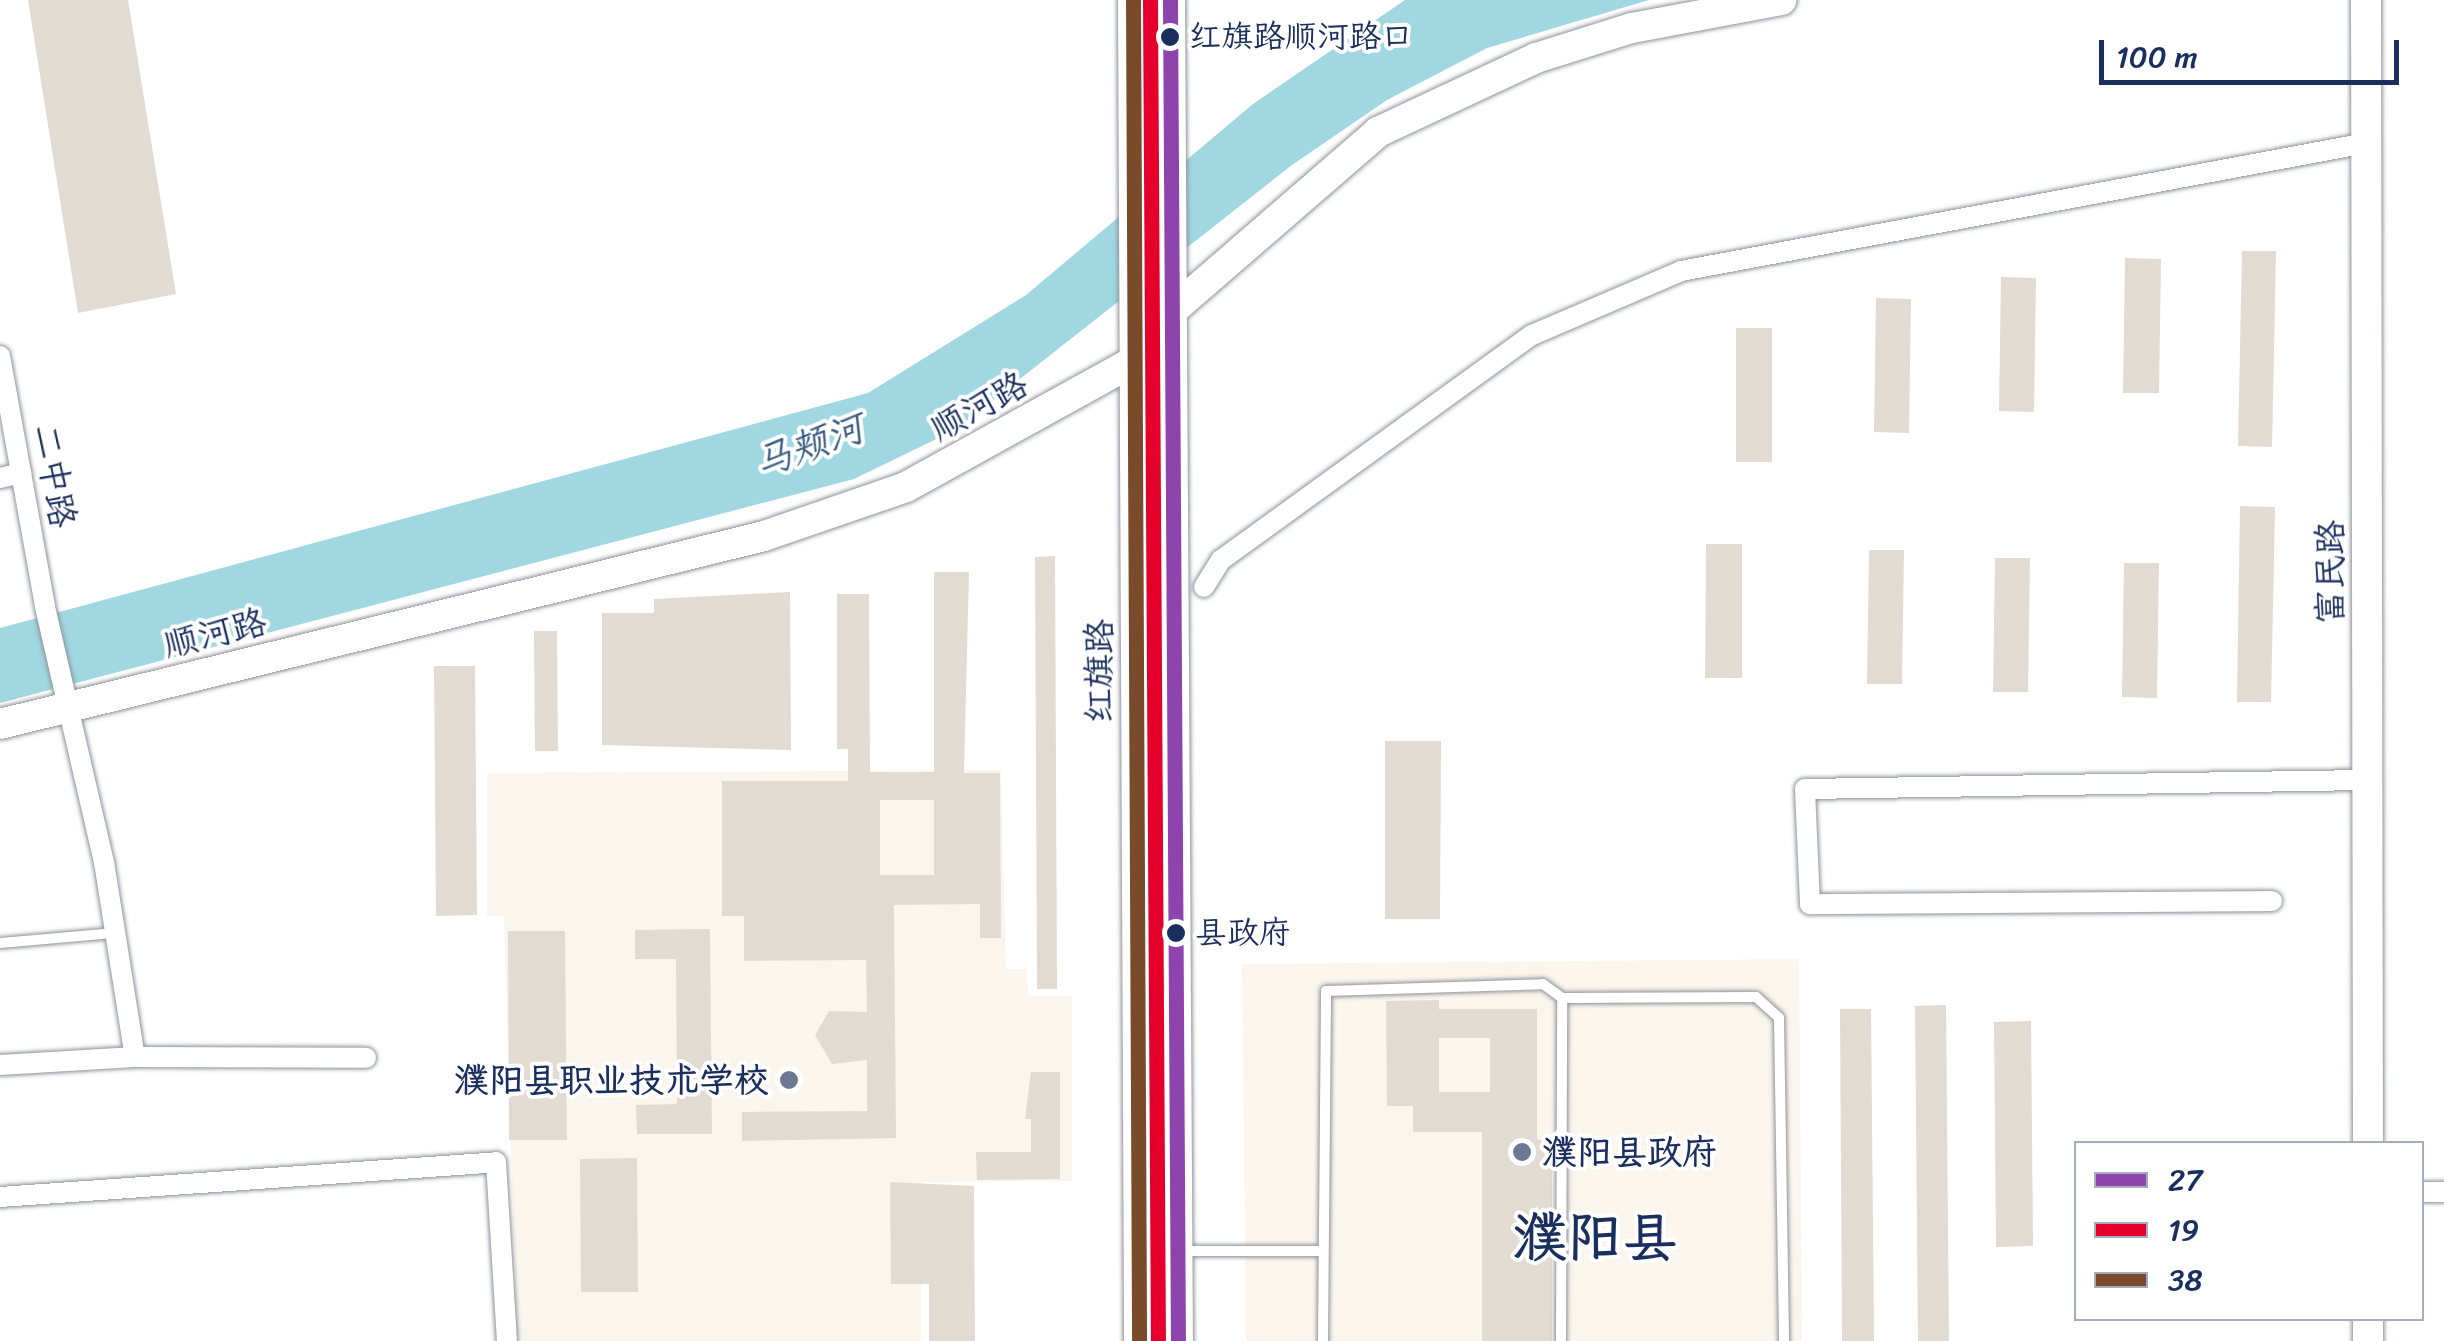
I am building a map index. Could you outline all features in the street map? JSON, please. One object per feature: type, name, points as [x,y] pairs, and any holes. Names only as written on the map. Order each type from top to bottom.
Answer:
[{"type":"street","name":"红旗路","points":[[1133,0],[1139,1341]]},
{"type":"street","points":[[1170,0],[1178,1341]]},
{"type":"street","name":"顺河路","points":[[0,724],[67,704],[845,511],[973,456],[1134,361],[1174,293],[1378,132],[1437,100],[1632,28],[1781,0]]},
{"type":"street","name":"富民路","points":[[2366,0],[2368,1141]]},
{"type":"street","points":[[1204,587],[1221,560],[1532,335],[1681,270],[2366,142]]},
{"type":"street","name":"二中路","points":[[0,356],[45,608],[115,932],[135,1056]]},
{"type":"street","points":[[0,478],[21,473]]},
{"type":"street","points":[[2272,901],[1810,904],[1806,789],[2368,780]]},
{"type":"street","points":[[1137,827],[1177,826]]},
{"type":"street","points":[[0,1066],[135,1056],[366,1058]]},
{"type":"street","points":[[0,1197],[496,1162],[507,1341]]},
{"type":"lane","points":[[0,944],[115,932]]},
{"type":"lane","points":[[1324,1341],[1326,990],[1543,984],[1562,998],[1756,998],[1780,1018],[1784,1341]]},
{"type":"lane","points":[[1561,1341],[1562,998]]},
{"type":"lane","points":[[1178,1251],[1323,1251]]},
{"type":"shaded area","name":"濮阳县职业技术学校","points":[[1001,770],[1006,969],[1027,969],[1028,996],[1072,996],[1072,1181],[921,1182],[921,1341],[517,1341],[504,916],[487,916],[487,773]]},
{"type":"shaded area","name":"濮阳县政府","points":[[1799,959],[1802,1341],[1246,1341],[1242,964]]},
{"type":"water","name":"马颊河","points":[[1405,0],[1649,0],[1487,48],[1387,100],[1292,165],[955,430],[854,479],[0,703],[0,628],[868,393],[1026,295],[1253,104]]},
{"type":"building","points":[[28,0],[128,0],[176,294],[78,313]]},
{"type":"building","points":[[2242,251],[2276,251],[2272,447],[2238,446]]},
{"type":"building","points":[[2125,258],[2161,259],[2159,393],[2123,393]]},
{"type":"building","points":[[2001,277],[2036,278],[2034,412],[1999,411]]},
{"type":"building","points":[[1876,298],[1911,299],[1909,433],[1874,432]]},
{"type":"building","points":[[1736,328],[1772,328],[1772,462],[1736,462]]},
{"type":"building","points":[[2240,506],[2275,507],[2271,702],[2237,702]]},
{"type":"building","points":[[1706,544],[1742,544],[1742,678],[1705,678]]},
{"type":"building","points":[[1869,550],[1904,550],[1902,684],[1867,684]]},
{"type":"building","points":[[1055,556],[1057,989],[1037,989],[1035,557]]},
{"type":"building","points":[[1995,558],[2030,558],[2028,692],[1993,692]]},
{"type":"building","points":[[2124,563],[2159,563],[2157,698],[2122,697]]},
{"type":"building","points":[[934,572],[969,572],[964,773],[1000,773],[1001,938],[980,938],[980,904],[894,905],[896,1138],[742,1141],[742,1112],[867,1111],[867,1060],[832,1064],[815,1035],[829,1011],[867,1012],[866,960],[744,961],[744,916],[722,916],[722,781],[848,781],[848,749],[837,749],[837,594],[869,594],[870,772],[934,772]],"holes":[[[880,800],[934,800],[934,875],[880,875]]]},
{"type":"building","points":[[790,592],[791,750],[602,745],[602,613],[654,613],[654,599]]},
{"type":"building","points":[[534,631],[557,631],[558,751],[535,751]]},
{"type":"building","points":[[434,666],[475,666],[477,915],[436,916]]},
{"type":"building","points":[[1385,741],[1441,741],[1440,919],[1385,919]]},
{"type":"building","points":[[710,929],[712,1134],[637,1134],[636,1105],[677,1104],[676,959],[635,959],[635,930]]},
{"type":"building","points":[[508,931],[565,931],[567,1140],[509,1140]]},
{"type":"building","points":[[1439,1000],[1439,1009],[1537,1009],[1537,1140],[1552,1140],[1552,1341],[1482,1341],[1482,1132],[1413,1132],[1413,1106],[1387,1106],[1386,1001]],"holes":[[[1439,1038],[1490,1038],[1490,1092],[1439,1092]]]},
{"type":"building","points":[[1946,1005],[1949,1341],[1918,1341],[1915,1006]]},
{"type":"building","points":[[1840,1009],[1871,1009],[1874,1341],[1842,1341]]},
{"type":"building","points":[[2031,1021],[2033,1246],[1996,1247],[1994,1022]]},
{"type":"building","points":[[1031,1072],[1060,1072],[1060,1179],[977,1180],[976,1152],[1031,1152],[1031,1119],[1025,1119]]},
{"type":"building","points":[[637,1158],[638,1292],[581,1292],[580,1159]]},
{"type":"building","points":[[890,1182],[974,1186],[975,1341],[929,1341],[929,1284],[891,1284]]},
{"type":"transit line","name":"38","points":[[1133,0],[1139,1341]]},
{"type":"transit line","name":"19","points":[[1150,0],[1158,1341]]},
{"type":"transit line","name":"27","points":[[1170,0],[1178,1341]]},
{"type":"place","name":"红旗路顺河路口","points":[[1170,37]]},
{"type":"place","name":"县政府","points":[[1176,933]]},
{"type":"place","name":"濮阳县职业技术学校","points":[[789,1080]]},
{"type":"place","name":"濮阳县政府","points":[[1522,1152]]},
{"type":"district","name":"濮阳县","points":[[1595,1238]]}]
